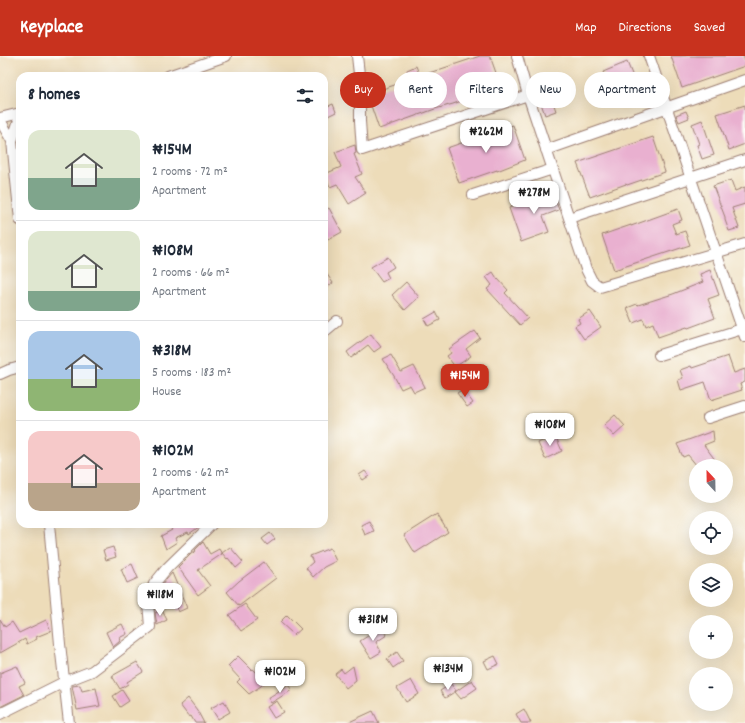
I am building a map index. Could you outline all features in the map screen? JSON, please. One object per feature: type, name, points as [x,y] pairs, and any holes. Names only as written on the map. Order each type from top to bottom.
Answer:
[{"type":"street","points":[[180,72],[226,56]]},
{"type":"street","points":[[357,56],[360,83],[362,150],[526,96]]},
{"type":"street","points":[[517,56],[526,88]]},
{"type":"street","points":[[649,56],[655,72]]},
{"type":"street","points":[[670,106],[745,80]]},
{"type":"street","points":[[532,108],[586,269],[592,281],[600,287],[745,244]]},
{"type":"street","points":[[546,150],[664,108]]},
{"type":"street","points":[[659,355],[744,332],[715,253],[667,108]]},
{"type":"street","points":[[16,114],[0,119],[12,141],[16,180]]},
{"type":"street","points":[[12,141],[16,129]]},
{"type":"street","points":[[569,218],[745,160]]},
{"type":"street","points":[[473,195],[553,169]]},
{"type":"street","points":[[328,329],[338,321]]},
{"type":"street","points":[[0,374],[16,368]]},
{"type":"street","points":[[708,418],[745,406]]},
{"type":"street","points":[[49,528],[69,723]]},
{"type":"street","points":[[0,714],[64,682],[92,672],[150,627],[148,602],[154,584],[167,568],[208,528]]},
{"type":"building","points":[[480,56],[490,56],[496,72],[455,72],[455,103],[447,106],[447,72],[432,72]]},
{"type":"building","points":[[671,56],[743,56],[745,66],[682,88]]},
{"type":"building","points":[[627,62],[631,72],[603,72]]},
{"type":"building","points":[[416,66],[418,72],[408,72],[407,70]]},
{"type":"building","points":[[394,85],[394,108],[439,108],[379,129],[372,108],[386,108],[386,88]]},
{"type":"building","points":[[333,104],[336,112],[328,116],[328,106]]},
{"type":"building","points":[[745,105],[745,144],[729,150],[717,114]]},
{"type":"building","points":[[543,108],[555,108],[556,111],[545,115]]},
{"type":"building","points":[[686,111],[689,118],[679,122],[676,115]]},
{"type":"building","points":[[702,120],[714,155],[702,159],[697,145],[699,144],[692,124]]},
{"type":"building","points":[[513,125],[525,160],[459,183],[447,148]]},
{"type":"building","points":[[653,137],[665,172],[590,197],[577,163]]},
{"type":"building","points":[[355,145],[356,153],[354,154],[362,174],[355,177],[366,193],[349,204],[337,184],[330,187],[328,182],[328,173],[341,167],[335,152]]},
{"type":"building","points":[[731,180],[735,191],[745,187],[745,204],[732,208],[739,228],[729,231],[713,186]]},
{"type":"building","points":[[550,186],[559,210],[543,216],[549,232],[521,242],[509,208],[540,197],[538,190]]},
{"type":"building","points":[[328,209],[342,232],[328,240]]},
{"type":"building","points":[[678,209],[682,220],[672,224],[676,234],[685,231],[690,245],[614,270],[602,235]]},
{"type":"building","points":[[388,257],[394,267],[386,272],[389,278],[382,282],[371,267]]},
{"type":"building","points":[[710,270],[719,295],[708,299],[715,318],[658,337],[653,323],[646,326],[643,319],[633,323],[627,308],[673,294],[703,282],[700,274]]},
{"type":"building","points":[[493,272],[498,280],[508,290],[505,293],[528,318],[520,325],[487,289],[492,285],[486,277]]},
{"type":"building","points":[[328,276],[333,283],[328,286]]},
{"type":"building","points":[[406,282],[419,297],[405,310],[392,295]]},
{"type":"building","points":[[590,311],[601,327],[584,339],[575,326],[580,323],[578,319]]},
{"type":"building","points":[[436,312],[440,320],[428,326],[424,319]]},
{"type":"building","points":[[475,331],[480,338],[466,349],[471,356],[455,367],[447,356],[451,353],[449,349]]},
{"type":"building","points":[[371,334],[381,347],[374,352],[368,345],[351,358],[347,352]]},
{"type":"building","points":[[391,355],[401,372],[414,366],[425,387],[414,392],[410,385],[401,389],[383,359]]},
{"type":"building","points":[[728,356],[734,373],[745,369],[745,382],[740,384],[742,390],[711,400],[705,382],[681,390],[678,380],[683,378],[680,370],[691,366],[692,368]]},
{"type":"building","points":[[463,389],[473,403],[467,407],[457,393]]},
{"type":"building","points":[[615,415],[625,426],[614,436],[604,425]]},
{"type":"building","points":[[713,431],[714,441],[704,445],[714,459],[691,459],[688,455],[683,457],[677,444]]},
{"type":"building","points":[[555,435],[562,451],[545,459],[538,443]]},
{"type":"building","points":[[365,471],[369,476],[363,480],[359,475]]},
{"type":"building","points":[[437,514],[448,532],[415,553],[404,535]]},
{"type":"building","points":[[369,521],[374,531],[365,535],[361,525]]},
{"type":"building","points":[[171,528],[197,528],[189,534],[188,532],[175,538],[177,542],[166,549],[161,536],[172,530]]},
{"type":"building","points":[[270,533],[275,539],[267,545],[262,539]]},
{"type":"building","points":[[203,542],[210,554],[219,549],[222,554],[198,570],[210,586],[198,595],[178,567],[196,551],[195,550]]},
{"type":"building","points":[[113,547],[116,557],[106,560],[103,550]]},
{"type":"building","points":[[230,547],[243,562],[236,568],[222,553]]},
{"type":"building","points":[[330,548],[336,561],[324,567],[313,577],[306,568],[313,562],[310,556]]},
{"type":"building","points":[[264,562],[276,578],[239,606],[227,592]]},
{"type":"building","points":[[132,564],[138,578],[127,583],[121,569]]},
{"type":"building","points":[[172,573],[187,608],[178,612],[174,602],[171,603],[159,590]]},
{"type":"building","points":[[245,604],[257,620],[241,631],[229,615]]},
{"type":"building","points":[[162,610],[167,620],[157,625],[155,613]]},
{"type":"building","points":[[287,615],[301,629],[294,635],[280,622]]},
{"type":"building","points":[[0,619],[5,627],[12,622],[19,633],[46,620],[51,631],[36,637],[37,639],[27,644],[25,639],[0,653]]},
{"type":"building","points":[[122,624],[127,634],[119,638],[120,641],[113,647],[106,632]]},
{"type":"building","points":[[382,627],[387,635],[376,642],[381,652],[371,658],[360,641]]},
{"type":"building","points":[[397,652],[403,661],[393,668],[387,659]]},
{"type":"building","points":[[238,656],[266,681],[249,694],[237,682],[240,679],[228,666]]},
{"type":"building","points":[[495,656],[499,664],[488,669],[484,661]]},
{"type":"building","points":[[137,662],[143,672],[127,682],[128,684],[120,689],[112,676]]},
{"type":"building","points":[[17,666],[25,683],[19,686],[24,695],[0,707],[0,673]]},
{"type":"building","points":[[353,666],[356,680],[346,688],[335,674],[341,669],[344,673]]},
{"type":"building","points":[[411,680],[419,694],[406,702],[397,688]]},
{"type":"building","points":[[472,680],[477,688],[461,699],[455,692]]},
{"type":"building","points":[[451,684],[456,691],[445,698],[440,691]]},
{"type":"building","points":[[80,685],[82,691],[96,688],[100,706],[77,710],[72,686]]},
{"type":"building","points":[[288,685],[292,690],[271,703],[268,698]]},
{"type":"building","points":[[122,690],[129,701],[120,707],[113,696]]},
{"type":"building","points":[[188,698],[204,723],[195,723],[191,716],[189,717],[180,705]]},
{"type":"building","points":[[224,701],[230,712],[218,719],[211,708]]},
{"type":"building","points":[[277,701],[284,712],[274,718],[267,707]]},
{"type":"building","points":[[524,709],[531,723],[521,723],[516,714]]},
{"type":"building","points":[[373,711],[379,723],[347,723]]}]
